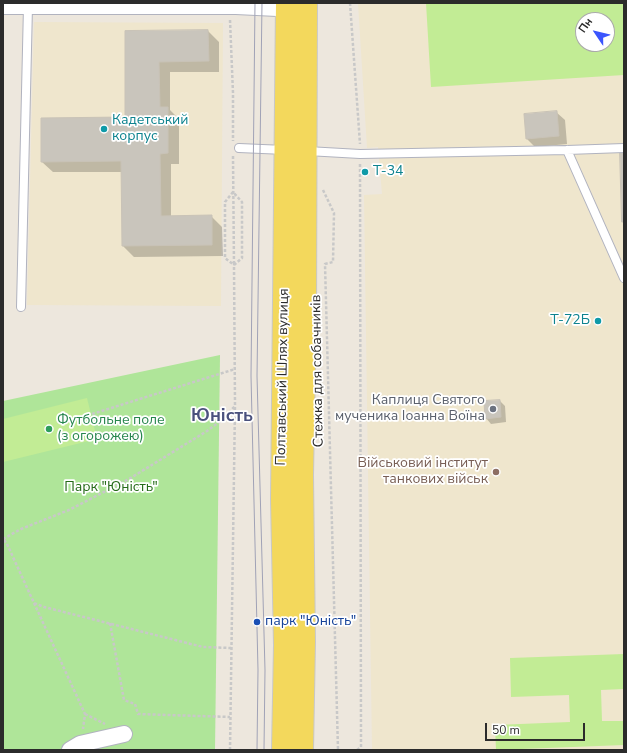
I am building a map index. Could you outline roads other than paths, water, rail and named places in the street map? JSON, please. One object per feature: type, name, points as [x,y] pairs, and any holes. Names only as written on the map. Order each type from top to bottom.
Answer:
[{"type":"main road","name":"Полтавський Шлях вулиця","points":[[283,750],[285,645],[282,499],[295,151],[296,6]]},
{"type":"main road","name":"Полтавський Шлях вулиця","points":[[295,151],[305,318],[302,475],[304,642],[302,750]]},
{"type":"street","points":[[3,6],[296,6]]},
{"type":"street","points":[[75,747],[124,734]]},
{"type":"lane","points":[[21,307],[28,6]]},
{"type":"lane","points":[[239,148],[360,154],[624,148]]},
{"type":"lane","points":[[567,150],[624,278]]},
{"type":"tram line","points":[[255,3],[251,376],[258,670],[257,750]]},
{"type":"tram line","points":[[262,3],[257,376],[265,670],[264,750]]},
{"type":"place","name":"Кадетський корпус","points":[[104,129]]},
{"type":"place","name":"T-34","points":[[365,172]]},
{"type":"place","name":"Т-72Б","points":[[598,321]]},
{"type":"place","name":"Каплиця Святого мученика Іоанна Воїна","points":[[493,409]]},
{"type":"place","name":"Футбольне поле (з огорожею)","points":[[49,429]]},
{"type":"place","name":"Військовий інститут танкових військ","points":[[496,472]]},
{"type":"place","name":"парк \"Юність\"","points":[[257,622]]},
{"type":"district","name":"Юність","points":[[222,417]]},
{"type":"park label","name":"Парк \"Юність\"","points":[[111,488]]}]
